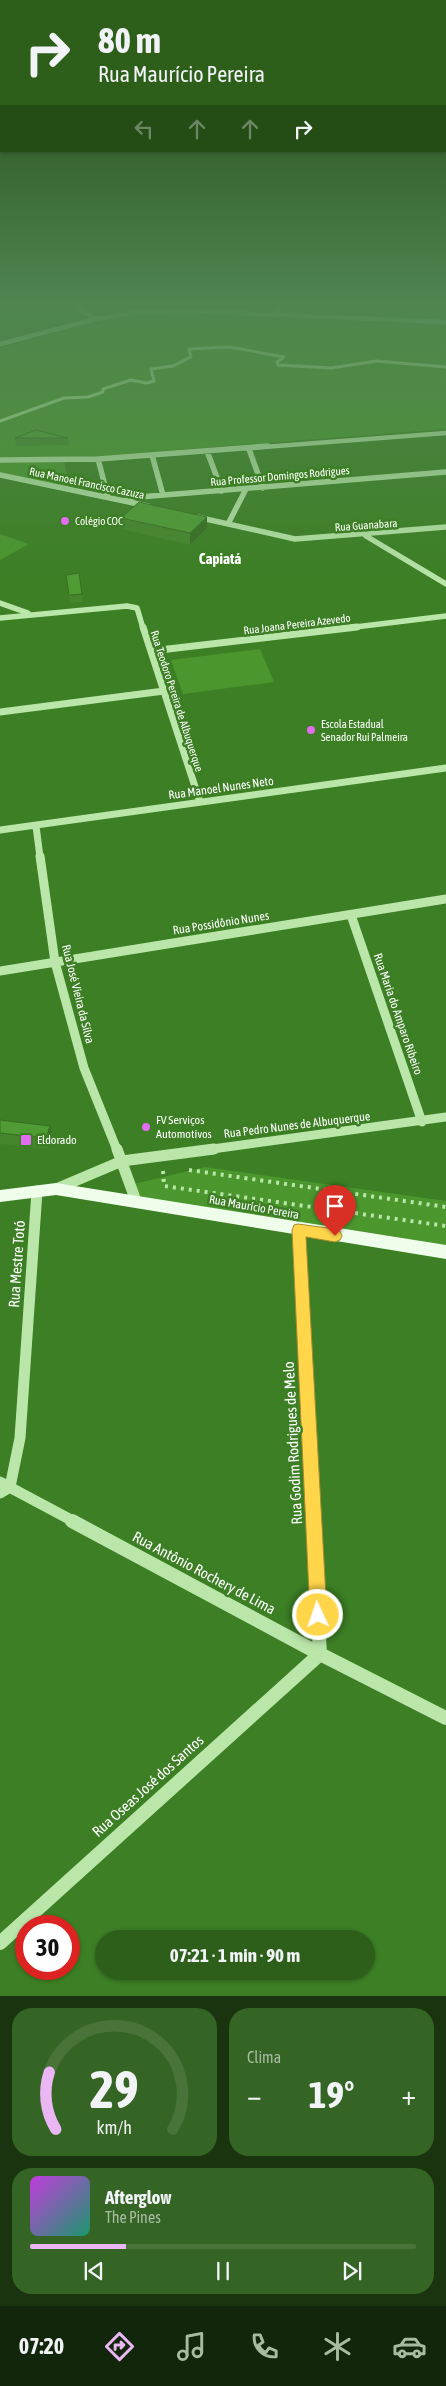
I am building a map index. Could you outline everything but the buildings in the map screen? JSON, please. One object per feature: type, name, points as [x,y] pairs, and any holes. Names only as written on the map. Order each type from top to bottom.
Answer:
[{"type":"main road","name":"Rua Maurício Pereira","points":[[0,1196],[56,1189],[136,1201],[298,1230],[446,1252]]},
{"type":"street","points":[[0,460],[98,459],[446,433]]},
{"type":"street","points":[[249,449],[264,488]]},
{"type":"street","points":[[207,451],[222,491]]},
{"type":"street","points":[[152,455],[163,495]]},
{"type":"street","points":[[98,459],[108,497]]},
{"type":"street","name":"Rua Professor Domingos Rodrigues","points":[[116,499],[446,472]]},
{"type":"street","name":"Rua Manoel Francisco Cazuza","points":[[0,475],[154,508]]},
{"type":"street","points":[[191,516],[228,524],[246,489]]},
{"type":"street","name":"Rua Guanabara","points":[[228,524],[287,539],[366,536],[446,528]]},
{"type":"street","points":[[366,536],[446,584]]},
{"type":"street","points":[[0,603],[30,614]]},
{"type":"street","name":"Rua Teodoro Pereira de Albuquerque","points":[[30,614],[134,607],[151,651],[200,802]]},
{"type":"street","points":[[0,618],[30,614]]},
{"type":"street","name":"Rua Joana Pereira Azevedo","points":[[151,651],[446,616]]},
{"type":"street","points":[[0,712],[164,691]]},
{"type":"street","name":"Rua Manoel Nunes Neto","points":[[0,830],[446,768]]},
{"type":"street","name":"Rua José Vieira da Silva","points":[[36,826],[55,962],[84,1068],[122,1161],[136,1201]]},
{"type":"street","name":"Rua Possidônio Nunes","points":[[0,971],[446,899]]},
{"type":"street","name":"Rua Maria do Amparo Ribeiro","points":[[351,915],[422,1122]]},
{"type":"street","name":"Rua Pedro Nunes de Albuquerque","points":[[56,1189],[122,1161],[422,1122],[446,1117]]},
{"type":"street","name":"Rua Mestre Totó","points":[[3,1487],[20,1438],[37,1191]]},
{"type":"street","name":"Rua Godim Rodrigues de Melo","points":[[298,1230],[320,1654]]},
{"type":"street","name":"Rua Antônio Rochery de Lima","points":[[3,1487],[320,1654],[446,1718]]},
{"type":"street","name":"Rua Oseas José dos Santos","points":[[0,1943],[320,1654]]},
{"type":"path","points":[[162,1156],[193,1172],[446,1207]]},
{"type":"path","points":[[162,1156],[164,1186],[446,1226]]},
{"type":"green space","points":[[0,398],[446,398],[446,429],[100,456],[0,458]]},
{"type":"green space","points":[[64,459],[69,489],[0,475],[0,460]]},
{"type":"green space","points":[[0,534],[29,544],[0,560]]},
{"type":"green space","points":[[260,649],[274,682],[183,694],[171,660]]},
{"type":"green space","points":[[205,1167],[446,1201],[446,1252],[136,1201],[130,1185]]},
{"type":"waterway","points":[[0,421],[64,398]]},
{"type":"place","name":"Colégio COC","points":[[65,521]]},
{"type":"place","name":"Escola Estadual Senador Rui Palmeira","points":[[311,730]]},
{"type":"place","name":"FV Serviços Automotivos","points":[[146,1127]]},
{"type":"place","name":"Eldorado","points":[[26,1140]]},
{"type":"district","name":"Capiatá","points":[[220,559]]},
{"type":"route","points":[[318,1615],[298,1230],[335,1236]]}]
